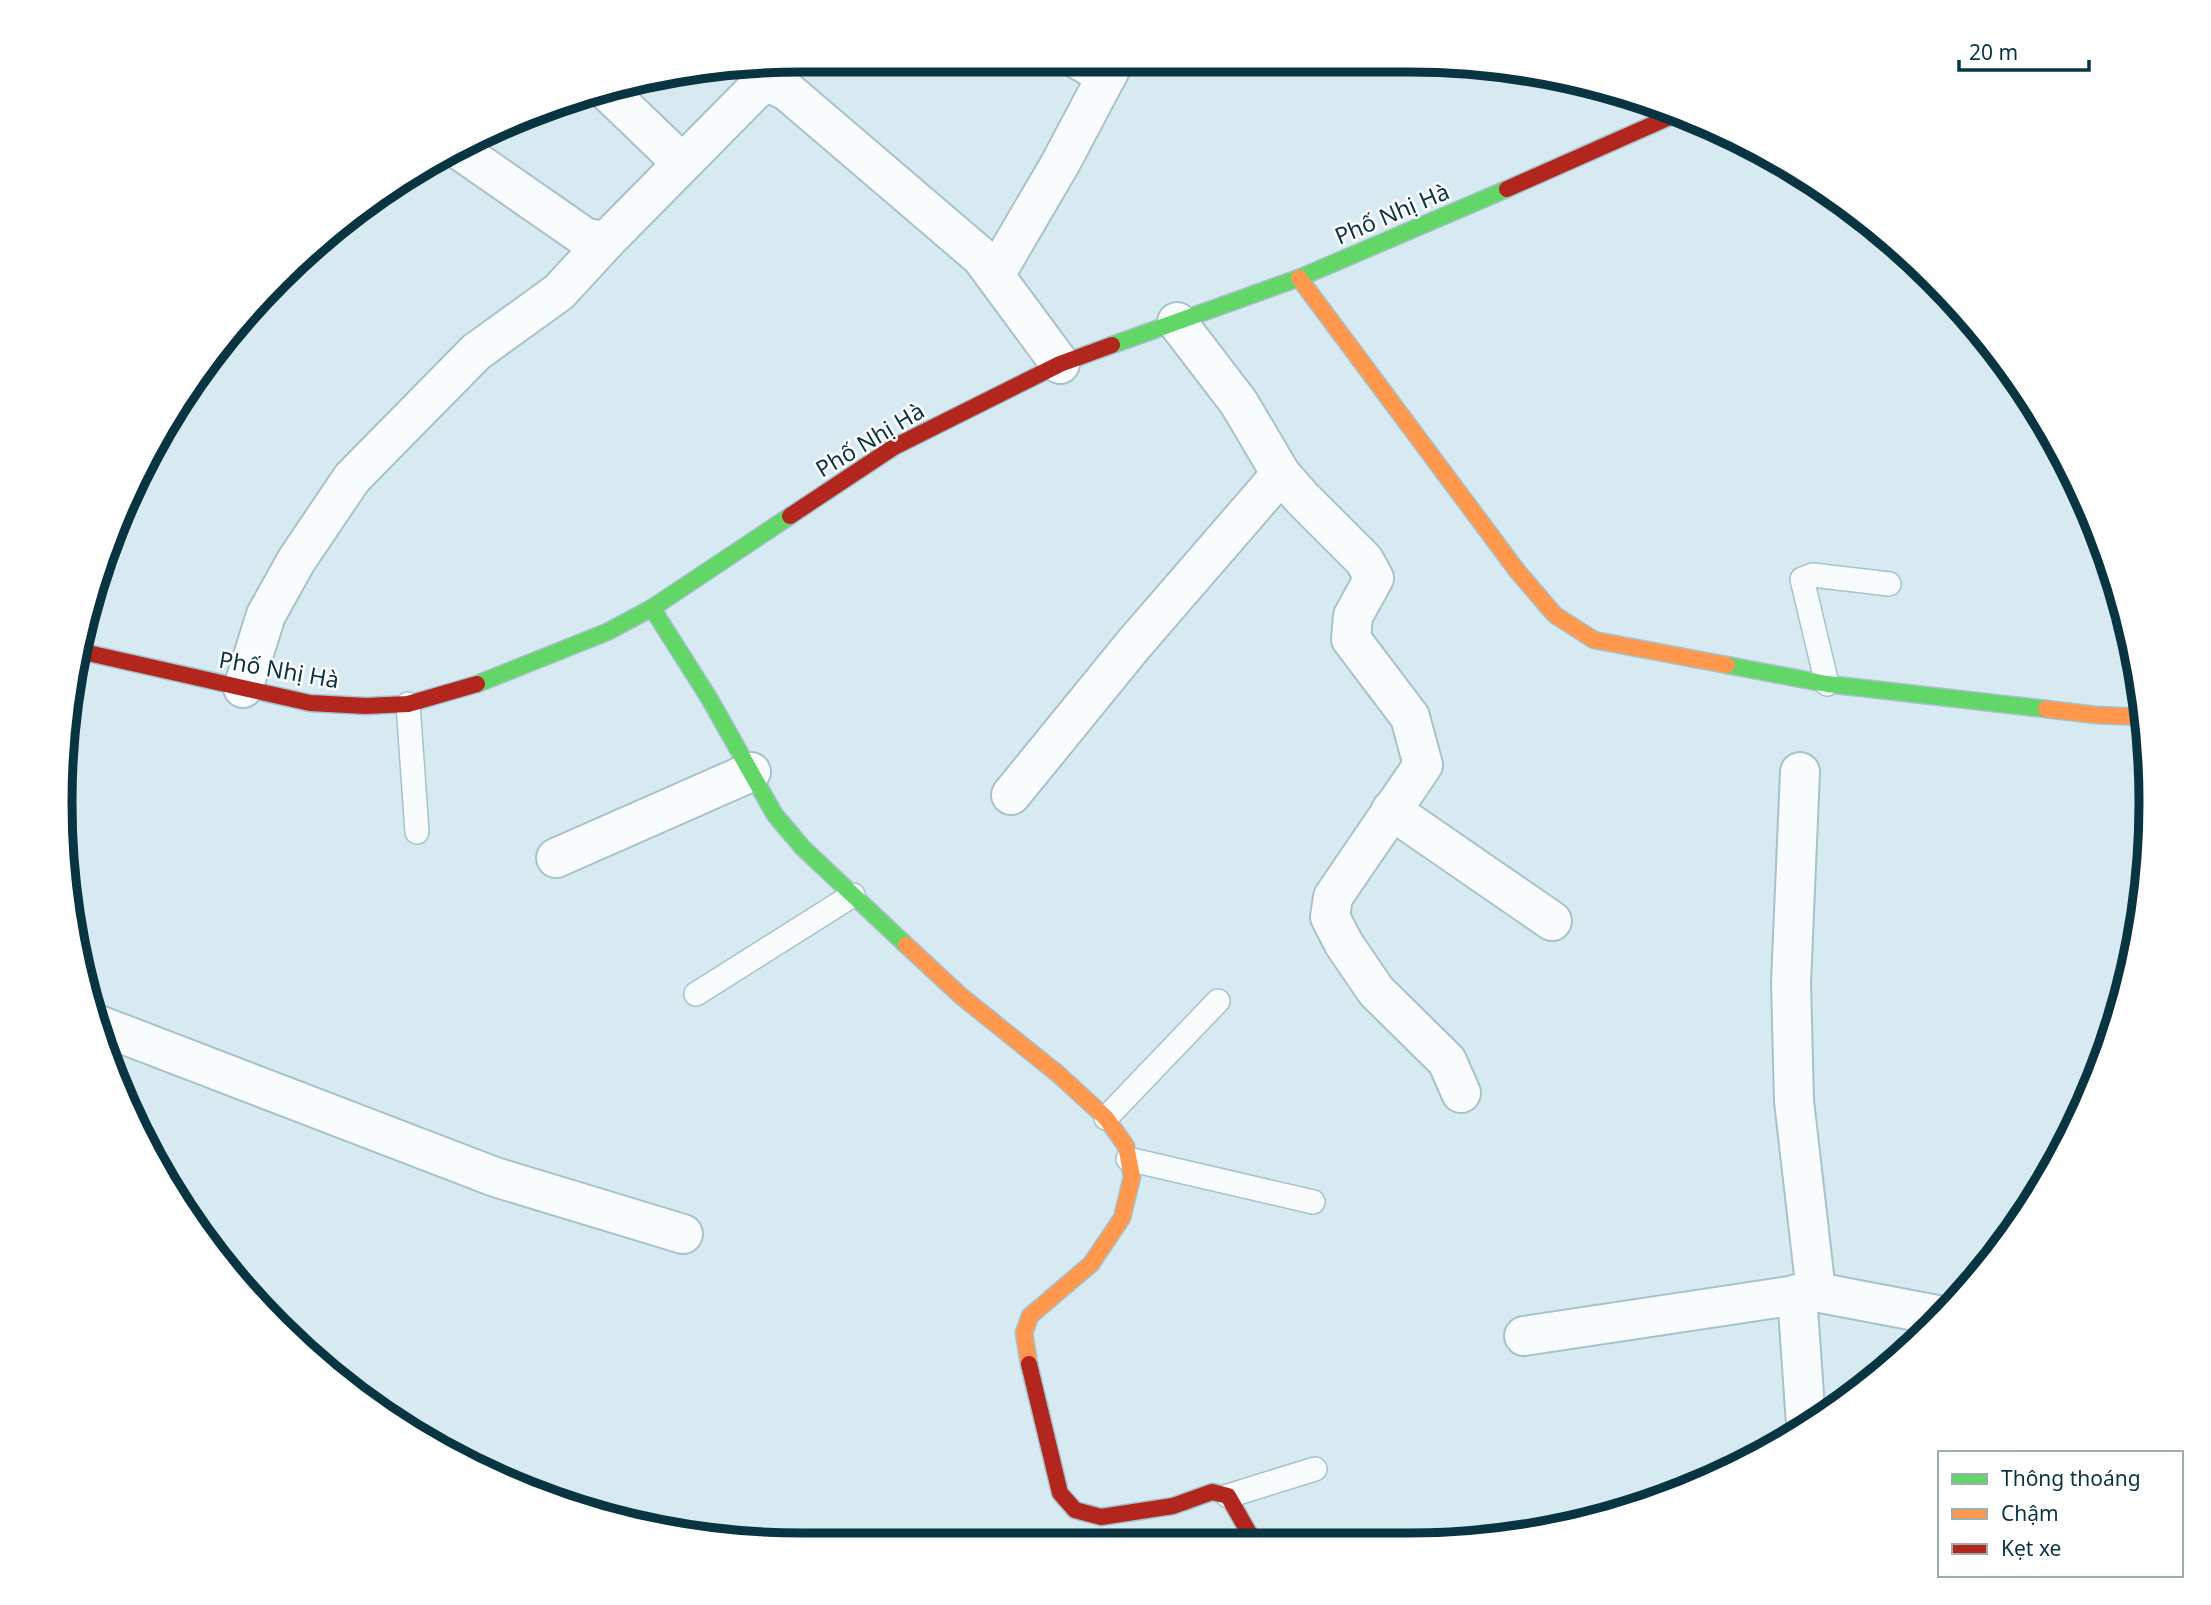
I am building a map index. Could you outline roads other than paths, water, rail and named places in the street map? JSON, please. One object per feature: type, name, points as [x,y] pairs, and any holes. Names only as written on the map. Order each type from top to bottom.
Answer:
[{"type":"street","points":[[995,275],[1060,164],[1097,72]]},
{"type":"street","points":[[243,688],[266,615],[296,561],[352,478],[476,352],[559,292],[772,73],[787,90],[981,257],[1060,364]]},
{"type":"street","points":[[613,97],[682,163]]},
{"type":"street","name":"Phố Nhị Hà","points":[[88,653],[310,703],[366,706],[408,704],[487,681],[607,632],[653,608],[894,447],[1060,364],[1299,278],[1665,119]]},
{"type":"street","points":[[466,154],[586,238],[606,242]]},
{"type":"street","points":[[1299,278],[1518,572],[1555,615],[1594,640],[1827,684],[2096,715],[2134,717]]},
{"type":"street","points":[[1177,321],[1238,403],[1281,474],[1364,560],[1374,578],[1353,616],[1351,639],[1410,717],[1423,765],[1333,897],[1330,916],[1376,991],[1447,1061],[1461,1093]]},
{"type":"street","points":[[1011,795],[1134,644],[1281,474]]},
{"type":"street","points":[[653,608],[775,815],[803,848],[961,996],[1058,1074],[1106,1118],[1126,1146],[1132,1177],[1122,1218],[1091,1264],[1030,1316],[1024,1333],[1027,1358],[1060,1493],[1075,1510],[1101,1517],[1173,1506],[1212,1492],[1228,1496],[1248,1533]]},
{"type":"street","points":[[556,858],[751,772]]},
{"type":"street","points":[[1800,772],[1791,983],[1794,1101],[1806,1293],[1805,1416]]},
{"type":"street","points":[[1391,810],[1552,921]]},
{"type":"street","points":[[108,1029],[495,1177],[683,1234]]},
{"type":"street","points":[[1524,1336],[1806,1293],[1931,1313]]},
{"type":"lane","points":[[1827,684],[1802,579],[1813,575],[1889,584]]},
{"type":"lane","points":[[408,704],[417,832]]},
{"type":"lane","points":[[696,994],[853,895]]},
{"type":"lane","points":[[1106,1118],[1218,1001]]},
{"type":"lane","points":[[1128,1159],[1313,1202]]},
{"type":"lane","points":[[1228,1496],[1315,1469]]}]
